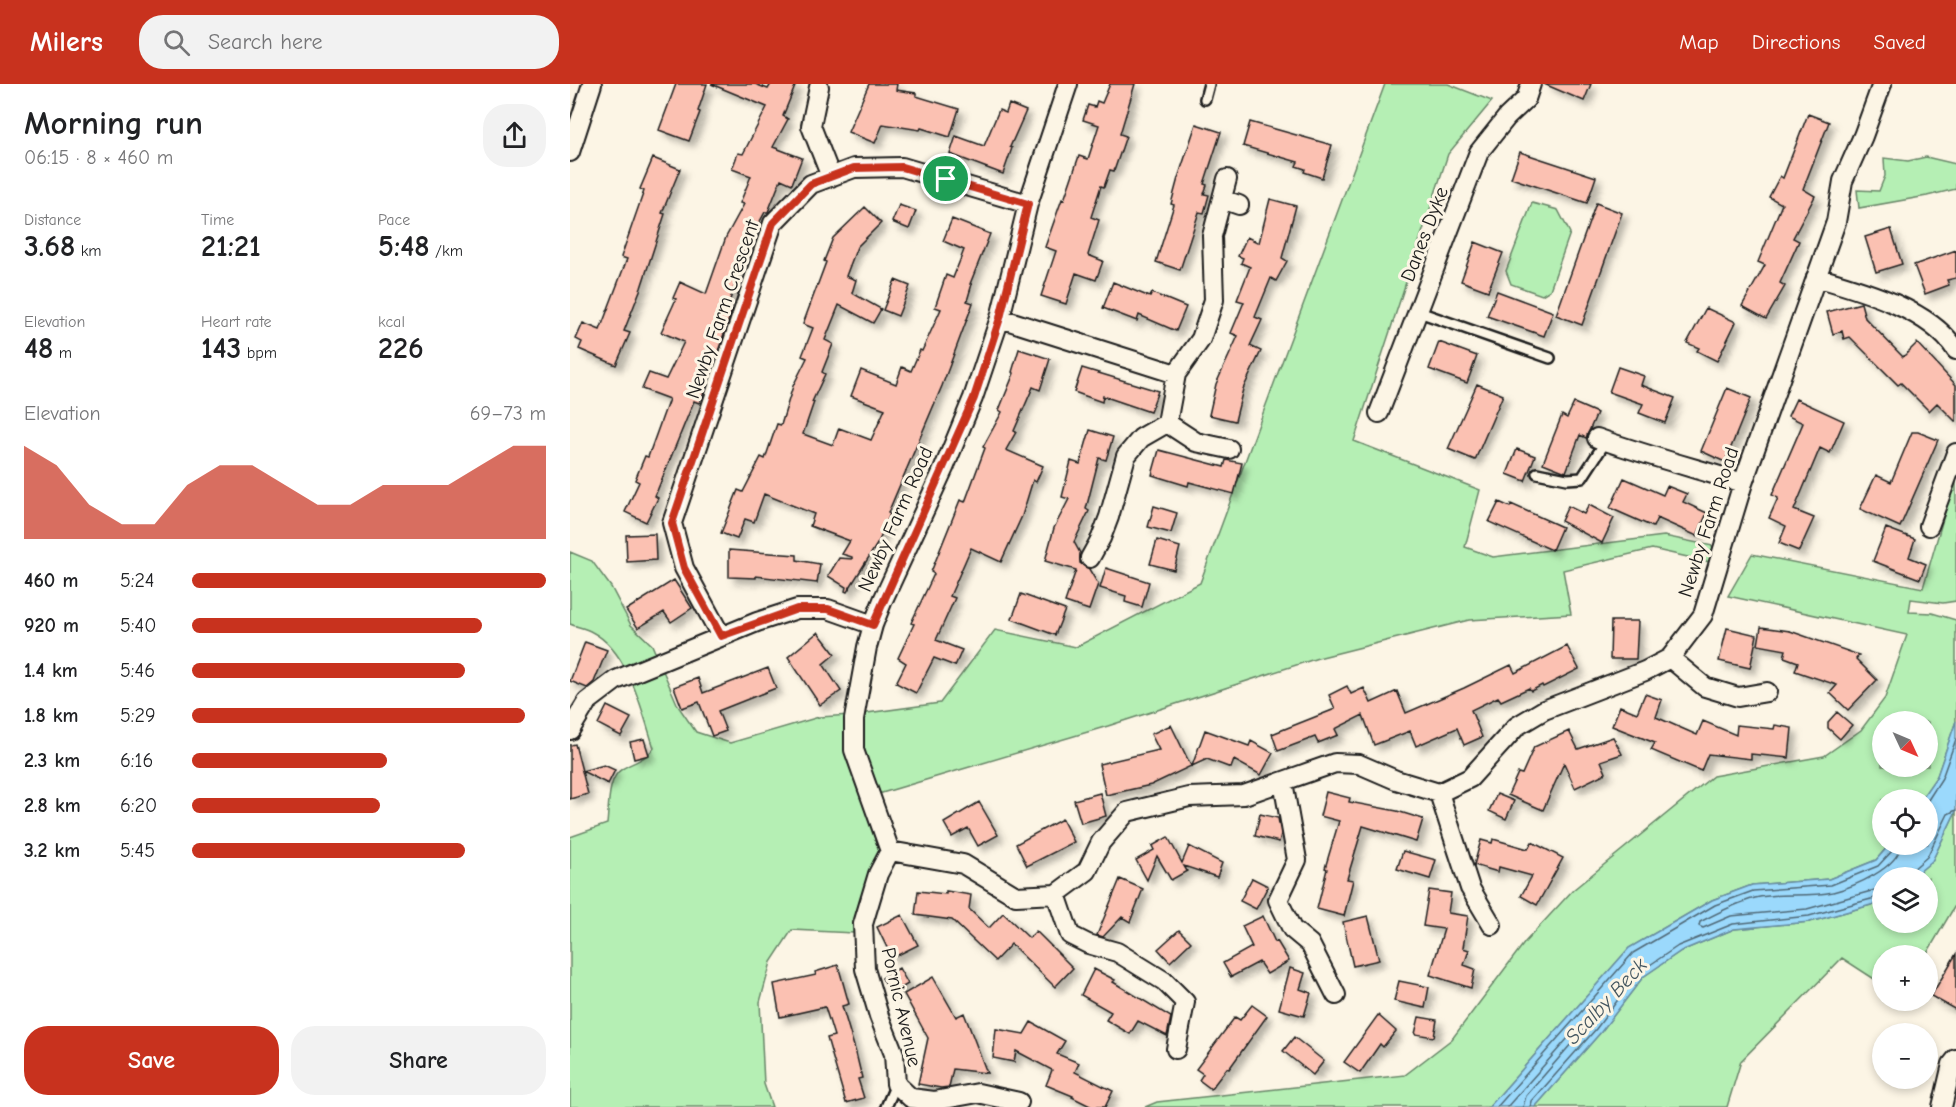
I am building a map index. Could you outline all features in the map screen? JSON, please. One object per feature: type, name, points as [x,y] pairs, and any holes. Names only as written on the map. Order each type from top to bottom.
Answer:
[{"type":"street","points":[[570,152],[592,84]]},
{"type":"street","name":"Newby Farm Road","points":[[890,851],[854,750],[854,719],[873,625],[974,398],[1000,318],[1028,204],[1068,84]]},
{"type":"street","name":"Danes Dyke","points":[[1379,413],[1479,153],[1507,117],[1526,99],[1532,84]]},
{"type":"street","name":"Newby Farm Road","points":[[1439,793],[1470,778],[1517,726],[1544,710],[1645,671],[1670,658],[1703,615],[1743,483],[1836,222],[1843,181],[1882,84]]},
{"type":"street","points":[[819,87],[811,126],[831,177]]},
{"type":"street","name":"Newby Farm Crescent","points":[[721,636],[684,568],[672,523],[773,223],[811,184],[854,168],[902,167],[1028,204]]},
{"type":"street","points":[[1090,558],[1109,541],[1126,456],[1141,438],[1167,423],[1176,374],[1201,339],[1214,300],[1212,236],[1227,179]]},
{"type":"street","points":[[1221,199],[1239,205]]},
{"type":"street","points":[[1816,277],[1872,293],[1915,315],[1948,338],[1956,350]]},
{"type":"street","points":[[1000,318],[1176,374]]},
{"type":"street","points":[[1167,423],[1196,442],[1228,449]]},
{"type":"street","points":[[1602,440],[1743,483]]},
{"type":"street","points":[[1929,526],[1956,453]]},
{"type":"street","points":[[570,730],[587,702],[616,680],[721,636],[797,609],[828,609],[873,625]]},
{"type":"street","points":[[1670,658],[1706,687],[1738,697],[1767,692]]},
{"type":"street","points":[[890,851],[963,864],[1016,896],[1056,894],[1087,871],[1101,842],[1127,812],[1189,797],[1244,795],[1335,763],[1359,764],[1396,780],[1439,793],[1470,888],[1492,926]]},
{"type":"street","points":[[1283,782],[1297,860],[1278,900],[1292,929],[1310,944],[1336,995]]},
{"type":"street","name":"Pornic Avenue","points":[[890,851],[878,874],[863,924],[865,969],[879,1016],[894,1054],[896,1084],[910,1098],[934,1101],[978,1093],[1019,1102]]},
{"type":"street","points":[[1056,894],[1070,935],[1088,944],[1117,952],[1164,981],[1185,1002],[1176,1048]]},
{"type":"street","points":[[1945,1106],[1952,1064],[1956,1059]]},
{"type":"lane","points":[[1205,99],[1209,84]]},
{"type":"lane","points":[[1419,312],[1550,358]]},
{"type":"lane","points":[[1537,473],[1567,479],[1582,478],[1602,440]]},
{"type":"lane","points":[[886,1107],[896,1084]]},
{"type":"green space","points":[[1385,84],[1448,84],[1492,101],[1448,154],[1354,441],[1480,490],[1465,547],[1493,557],[1664,536],[1713,546],[1710,562],[1652,549],[1563,570],[1571,614],[1469,620],[1318,658],[1108,726],[875,795],[860,751],[860,714],[940,703],[995,630],[1076,647],[1200,583]]},
{"type":"green space","points":[[1926,157],[1956,164],[1956,189],[1859,208],[1857,190],[1879,191],[1885,176],[1884,158],[1908,161]]},
{"type":"green space","points":[[1532,203],[1558,210],[1570,233],[1550,290],[1542,295],[1511,284],[1506,271]]},
{"type":"green space","points":[[1956,474],[1956,601],[1943,603],[1911,599],[1909,612],[1932,613],[1956,620],[1956,721],[1938,773],[1938,711],[1875,711],[1885,698],[1907,635],[1728,596],[1752,554],[1923,588]]},
{"type":"green space","points":[[570,552],[592,561],[611,587],[631,625],[652,645],[678,706],[696,732],[730,743],[819,717],[851,715],[886,850],[874,872],[854,933],[792,930],[771,962],[760,1002],[764,1084],[772,1107],[570,1107],[570,837],[607,824],[611,786],[617,773],[644,758],[654,748],[639,700],[625,667],[616,653],[592,632],[570,624]]},
{"type":"green space","points":[[1872,715],[1872,777],[1936,777],[1928,789],[1872,789],[1872,855],[1880,855],[1876,860],[1829,879],[1752,885],[1712,900],[1629,948],[1489,1107],[1145,1107],[1157,1102],[1405,1075],[1452,1039],[1525,942],[1573,890],[1713,776],[1824,756],[1861,730]]},
{"type":"green space","points":[[1956,811],[1956,904],[1932,945],[1872,945],[1872,978],[1842,958],[1741,1061],[1727,1107],[1535,1107],[1601,1032],[1643,977],[1681,951],[1734,929],[1810,922],[1872,905],[1872,933],[1938,933],[1938,867],[1925,867],[1935,855],[1938,855],[1938,848]]},
{"type":"water","points":[[1956,721],[1956,811],[1938,848],[1938,789],[1928,789],[1938,777]]},
{"type":"water","name":"Scalby Beck","points":[[1880,855],[1935,855],[1925,867],[1872,867],[1872,905],[1810,922],[1734,929],[1681,951],[1643,977],[1601,1032],[1535,1107],[1489,1107],[1629,948],[1712,900],[1752,885],[1829,879],[1876,860]]},
{"type":"building","points":[[676,84],[707,84],[689,141],[659,130]]},
{"type":"building","points":[[711,84],[755,84],[768,89],[771,84],[796,84],[783,116],[788,119],[773,147],[802,158],[792,184],[781,179],[768,212],[765,212],[748,240],[727,308],[732,310],[705,390],[699,403],[694,401],[655,496],[658,498],[646,522],[625,512],[639,482],[635,480],[645,456],[648,457],[669,399],[642,389],[649,373],[666,379],[684,342],[661,332],[676,299],[673,298],[680,282],[706,294],[726,237],[744,204],[740,203],[751,176],[732,169],[738,153],[743,154],[767,107]]},
{"type":"building","points":[[869,84],[897,84],[896,90],[916,93],[916,96],[959,109],[950,137],[921,128],[920,130],[883,124],[875,143],[848,132]]},
{"type":"building","points":[[1110,84],[1135,84],[1120,134],[1126,136],[1114,171],[1110,170],[1104,187],[1101,186],[1091,217],[1099,220],[1088,255],[1103,261],[1096,280],[1076,273],[1066,304],[1041,296],[1056,251],[1045,247],[1079,156],[1088,159],[1099,125],[1083,120],[1088,105],[1095,107],[1097,101],[1102,103]]},
{"type":"building","points":[[1544,84],[1591,84],[1584,101]]},
{"type":"building","points":[[1009,104],[1026,111],[1010,147],[1012,148],[1003,174],[950,154],[956,136],[984,146],[999,110],[1006,113]]},
{"type":"building","points":[[1808,114],[1829,122],[1803,189],[1815,196],[1793,238],[1799,241],[1780,283],[1785,286],[1766,319],[1742,306],[1765,265],[1758,262],[1782,204],[1769,197],[1780,176],[1783,178]]},
{"type":"building","points":[[1250,122],[1332,145],[1322,178],[1304,172],[1305,169],[1296,166],[1298,162],[1243,146]]},
{"type":"building","points":[[1196,124],[1221,132],[1204,184],[1207,185],[1204,194],[1209,195],[1204,213],[1199,212],[1180,270],[1156,262],[1174,205],[1171,204],[1178,178]]},
{"type":"building","points":[[1520,152],[1596,177],[1587,203],[1511,178]]},
{"type":"building","points":[[653,158],[680,169],[662,213],[665,214],[641,288],[624,331],[630,333],[616,365],[579,349],[582,342],[576,339],[583,323],[600,330],[627,259],[621,257],[644,191],[640,189]]},
{"type":"building","points":[[1270,199],[1296,206],[1282,258],[1287,261],[1276,281],[1271,278],[1255,317],[1262,320],[1250,346],[1261,351],[1243,389],[1235,421],[1209,415],[1216,384],[1238,336],[1231,333],[1244,302],[1237,300],[1250,267],[1241,263],[1243,258],[1238,256],[1247,237],[1259,243]]},
{"type":"building","points":[[1596,203],[1622,213],[1582,325],[1556,315]]},
{"type":"building","points":[[899,205],[916,211],[909,229],[892,222]]},
{"type":"building","points":[[865,207],[881,223],[857,247],[846,276],[856,280],[852,293],[881,309],[873,323],[839,305],[825,340],[833,344],[822,372],[825,374],[812,402],[814,402],[803,434],[833,445],[839,428],[871,440],[885,409],[851,396],[861,370],[896,384],[902,367],[911,371],[920,350],[922,351],[941,309],[935,307],[946,275],[953,278],[964,250],[943,241],[952,219],[990,234],[970,284],[972,284],[967,301],[973,303],[942,386],[888,513],[890,514],[879,541],[847,592],[846,587],[828,576],[839,558],[852,559],[842,554],[850,541],[810,526],[814,514],[764,494],[754,522],[745,519],[737,539],[721,533],[738,490],[743,492],[761,457],[765,459],[777,424],[781,425],[793,386],[807,358],[802,356],[813,328],[803,324],[833,238]]},
{"type":"building","points":[[1891,229],[1902,264],[1876,272],[1865,237]]},
{"type":"building","points":[[1475,242],[1503,253],[1488,291],[1461,281]]},
{"type":"building","points":[[1956,250],[1956,278],[1947,280],[1949,285],[1925,294],[1914,265]]},
{"type":"building","points":[[895,280],[910,286],[898,316],[883,310]]},
{"type":"building","points":[[1113,282],[1150,297],[1152,293],[1186,307],[1176,331],[1139,315],[1137,321],[1103,308]]},
{"type":"building","points":[[1497,291],[1553,312],[1544,336],[1487,316]]},
{"type":"building","points":[[1861,303],[1865,318],[1903,357],[1917,343],[1956,385],[1956,422],[1937,403],[1929,411],[1901,383],[1898,385],[1850,337],[1844,339],[1842,331],[1833,334],[1827,312]]},
{"type":"building","points":[[1706,308],[1736,322],[1717,361],[1697,351],[1699,348],[1687,343]]},
{"type":"building","points":[[1439,342],[1477,356],[1467,383],[1429,369]]},
{"type":"building","points":[[1019,349],[1050,359],[1040,390],[1033,387],[1014,431],[1016,432],[1006,450],[1043,466],[1036,482],[1033,480],[1022,516],[1001,562],[971,548],[950,596],[955,598],[936,640],[962,650],[955,666],[934,658],[916,693],[896,683],[906,663],[898,658],[914,624],[911,623],[934,574],[931,572],[960,500],[965,502],[985,448],[983,447],[1002,412],[999,410],[1014,373],[1012,372]]},
{"type":"building","points":[[1618,367],[1644,376],[1641,385],[1675,398],[1665,423],[1639,413],[1643,404],[1609,392]]},
{"type":"building","points":[[1082,368],[1158,391],[1150,412],[1103,396],[1102,402],[1074,392]]},
{"type":"building","points":[[1477,384],[1503,395],[1475,460],[1448,449]]},
{"type":"building","points":[[1727,388],[1751,398],[1725,462],[1701,451]]},
{"type":"building","points":[[1796,399],[1844,421],[1830,453],[1820,448],[1794,510],[1814,518],[1799,551],[1779,543],[1786,526],[1769,518],[1778,498],[1772,495],[1803,423],[1788,416]]},
{"type":"building","points":[[1574,403],[1597,413],[1586,438],[1580,435],[1566,472],[1543,463],[1562,415],[1567,418]]},
{"type":"building","points":[[1090,430],[1113,437],[1106,460],[1099,458],[1086,509],[1089,511],[1074,542],[1080,553],[1080,563],[1089,569],[1098,584],[1089,610],[1065,602],[1076,570],[1045,561],[1054,528],[1069,499],[1062,497],[1071,461],[1080,464]]},
{"type":"building","points":[[1912,432],[1938,440],[1900,527],[1860,509],[1876,475],[1891,482]]},
{"type":"building","points":[[1517,449],[1535,456],[1525,481],[1507,474]]},
{"type":"building","points":[[1159,450],[1224,467],[1226,460],[1242,463],[1234,494],[1189,482],[1188,486],[1152,475]]},
{"type":"building","points":[[1624,478],[1663,495],[1667,486],[1687,494],[1683,502],[1707,513],[1697,536],[1657,518],[1653,527],[1610,508]]},
{"type":"building","points":[[1499,502],[1510,507],[1511,504],[1562,527],[1552,550],[1489,522]]},
{"type":"building","points":[[1589,505],[1614,518],[1602,543],[1561,521],[1568,506],[1584,514]]},
{"type":"building","points":[[1154,506],[1177,513],[1171,533],[1148,527]]},
{"type":"building","points":[[1886,528],[1915,539],[1909,557],[1926,564],[1920,579],[1873,561]]},
{"type":"building","points":[[655,534],[656,560],[627,562],[626,535]]},
{"type":"building","points":[[1157,540],[1180,547],[1174,570],[1150,564]]},
{"type":"building","points":[[729,550],[797,555],[797,560],[820,564],[817,583],[756,576],[756,578],[729,577]]},
{"type":"building","points":[[1106,568],[1149,582],[1142,607],[1125,602],[1126,596],[1100,588]]},
{"type":"building","points":[[674,580],[692,608],[671,622],[664,612],[638,628],[626,610]]},
{"type":"building","points":[[1021,594],[1065,610],[1055,635],[1012,619]]},
{"type":"building","points":[[1611,621],[1638,621],[1636,659],[1610,659]]},
{"type":"building","points":[[1761,627],[1790,631],[1859,655],[1856,659],[1877,680],[1848,710],[1830,693],[1837,685],[1795,671],[1798,662],[1784,657],[1786,650],[1758,645]]},
{"type":"building","points":[[1727,628],[1757,635],[1750,668],[1719,661]]},
{"type":"building","points":[[818,632],[835,654],[823,664],[841,691],[820,705],[788,657]]},
{"type":"building","points":[[585,642],[607,650],[594,682],[587,688],[570,681]]},
{"type":"building","points":[[1567,646],[1579,669],[1543,687],[1542,685],[1531,691],[1529,688],[1501,701],[1498,697],[1471,710],[1482,737],[1464,745],[1457,728],[1416,746],[1410,731],[1374,745],[1363,715],[1335,729],[1338,735],[1318,743],[1315,737],[1278,751],[1272,734],[1335,709],[1329,695],[1347,686],[1351,694],[1364,688],[1371,703],[1397,691],[1406,713],[1511,665],[1515,673]]},
{"type":"building","points":[[768,668],[776,688],[718,711],[726,731],[712,736],[699,702],[682,708],[674,687],[698,678],[703,693]]},
{"type":"building","points":[[1645,694],[1662,700],[1656,717],[1697,735],[1703,721],[1736,735],[1737,725],[1774,729],[1775,725],[1792,728],[1789,758],[1751,754],[1751,759],[1708,754],[1701,771],[1651,750],[1655,743],[1612,726],[1620,706],[1637,713]]},
{"type":"building","points":[[607,706],[631,718],[621,736],[598,724]]},
{"type":"building","points":[[1837,712],[1852,725],[1840,739],[1828,728],[1828,722]]},
{"type":"building","points":[[1171,725],[1191,766],[1151,785],[1106,795],[1099,764],[1159,750],[1151,734]]},
{"type":"building","points":[[1205,730],[1249,746],[1251,741],[1273,753],[1261,775],[1234,760],[1231,768],[1207,759],[1192,766]]},
{"type":"building","points":[[1569,731],[1578,749],[1613,737],[1622,754],[1601,761],[1606,773],[1575,788],[1564,763],[1543,810],[1508,795],[1518,773],[1522,774],[1534,747]]},
{"type":"building","points":[[644,739],[649,755],[634,759],[630,742]]},
{"type":"building","points":[[575,744],[588,794],[570,799],[570,745]]},
{"type":"building","points":[[604,765],[615,770],[608,784],[582,771]]},
{"type":"building","points":[[1326,792],[1350,798],[1349,802],[1397,811],[1423,819],[1416,842],[1363,826],[1347,879],[1353,880],[1344,916],[1317,909],[1327,869],[1325,868],[1339,821],[1320,816]]},
{"type":"building","points":[[1100,793],[1106,816],[1081,823],[1074,800]]},
{"type":"building","points":[[1497,794],[1514,801],[1506,819],[1489,811]]},
{"type":"building","points":[[979,802],[998,835],[978,846],[968,828],[952,837],[944,823]]},
{"type":"building","points":[[1260,814],[1278,818],[1281,834],[1279,842],[1255,836]]},
{"type":"building","points":[[1062,819],[1074,842],[1027,866],[1016,844]]},
{"type":"building","points":[[1168,837],[1182,863],[1189,846],[1222,863],[1217,877],[1184,866],[1187,871],[1171,880],[1157,856],[1147,880],[1136,860],[1154,850],[1152,846]]},
{"type":"building","points":[[1493,839],[1528,849],[1532,842],[1563,858],[1537,905],[1521,896],[1532,876],[1499,867],[1498,872],[1474,865],[1481,840],[1492,843]]},
{"type":"building","points":[[1403,851],[1436,860],[1430,879],[1397,869]]},
{"type":"building","points":[[1252,878],[1268,886],[1256,909],[1240,901]]},
{"type":"building","points":[[1120,879],[1143,889],[1130,922],[1122,917],[1103,937],[1097,935]]},
{"type":"building","points":[[1429,890],[1451,893],[1448,913],[1468,916],[1463,948],[1469,950],[1464,965],[1475,969],[1471,988],[1430,975],[1444,929],[1423,926]]},
{"type":"building","points":[[918,891],[946,894],[946,891],[971,895],[969,909],[989,928],[1003,913],[1029,938],[1036,931],[1073,968],[1055,987],[1011,944],[995,961],[952,920],[915,915]]},
{"type":"building","points":[[902,915],[918,945],[892,958],[877,927]]},
{"type":"building","points":[[1263,916],[1275,942],[1277,941],[1289,961],[1267,974],[1259,962],[1231,977],[1223,963],[1252,947],[1242,926]]},
{"type":"building","points":[[1368,916],[1379,960],[1353,966],[1343,922]]},
{"type":"building","points":[[1179,930],[1191,942],[1170,962],[1158,949]]},
{"type":"building","points":[[1956,954],[1956,1010],[1938,1000],[1938,984]]},
{"type":"building","points":[[838,965],[849,1004],[842,1006],[862,1078],[858,1079],[864,1098],[846,1103],[827,1038],[834,1036],[825,1007],[780,1017],[774,984],[816,975],[815,972]]},
{"type":"building","points":[[899,968],[908,984],[891,994],[882,978]]},
{"type":"building","points":[[1290,968],[1305,973],[1300,989],[1311,993],[1304,1016],[1279,1009]]},
{"type":"building","points":[[1094,969],[1171,1017],[1167,1036],[1138,1021],[1130,1034],[1106,1020],[1111,1012],[1081,995]]},
{"type":"building","points":[[933,977],[956,1017],[964,1013],[987,1073],[953,1069],[949,1087],[941,1088],[918,1084],[928,1038],[904,994]]},
{"type":"building","points":[[1399,981],[1429,987],[1425,1008],[1394,1001]]},
{"type":"building","points":[[1252,1005],[1267,1016],[1229,1069],[1227,1068],[1211,1089],[1199,1080],[1203,1074],[1196,1069],[1235,1017],[1240,1020]]},
{"type":"building","points":[[1378,1015],[1396,1031],[1383,1047],[1380,1044],[1360,1073],[1344,1062]]},
{"type":"building","points":[[1419,1017],[1437,1020],[1434,1037],[1415,1034]]},
{"type":"building","points":[[1031,1022],[1065,1041],[1057,1054],[1079,1063],[1075,1072],[1113,1091],[1105,1107],[1092,1107],[1046,1085],[1052,1070],[1016,1051],[1014,1062],[993,1058],[996,1029],[1024,1034]]},
{"type":"building","points":[[1294,1037],[1324,1061],[1313,1075],[1283,1051]]},
{"type":"route","points":[[902,167],[946,179],[1028,204],[1000,318],[974,398],[873,625],[828,609],[797,609],[721,636],[684,568],[672,523],[773,223],[811,184],[854,168],[902,167]]}]
